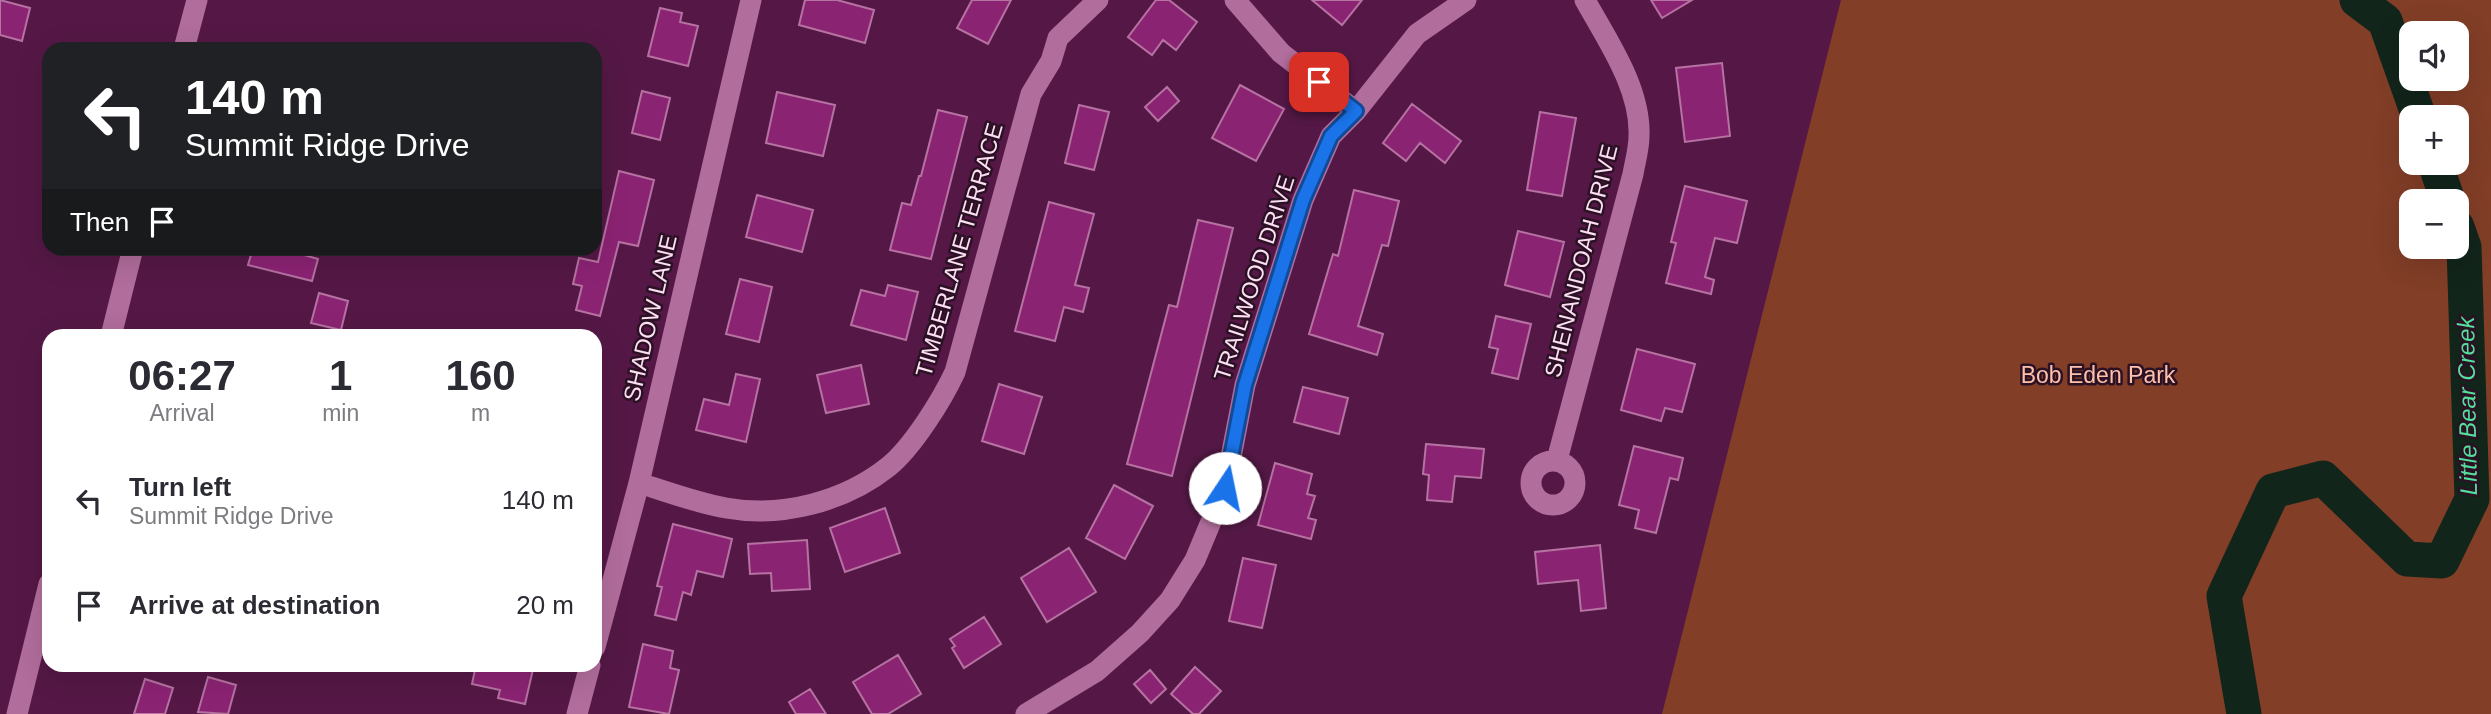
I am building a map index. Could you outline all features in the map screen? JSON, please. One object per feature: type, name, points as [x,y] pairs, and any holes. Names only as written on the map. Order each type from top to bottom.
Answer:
[{"type":"street","points":[[186,42],[197,0]]},
{"type":"street","name":"SHADOW LANE","points":[[602,621],[639,483],[751,0]]},
{"type":"street","name":"TIMBERLANE TERRACE","points":[[639,483],[727,509],[785,510],[829,498],[862,484],[889,466],[942,401],[955,372],[1031,94],[1051,61],[1058,38],[1098,0]]},
{"type":"street","points":[[1235,0],[1282,53],[1356,111]]},
{"type":"street","name":"TRAILWOOD DRIVE","points":[[1026,714],[1097,671],[1140,633],[1170,600],[1195,560],[1225,488],[1245,385],[1303,200],[1331,136],[1356,111],[1417,34],[1466,0]]},
{"type":"street","name":"SHENANDOAH DRIVE","points":[[1557,460],[1640,136],[1636,106],[1620,63],[1585,0]]},
{"type":"street","points":[[113,329],[131,256]]},
{"type":"street","points":[[17,714],[42,612]]},
{"type":"street","points":[[577,714],[588,672]]},
{"type":"green space","name":"Bob Eden Park","points":[[1841,0],[2491,0],[2491,714],[1662,714]]},
{"type":"building","points":[[0,0],[30,8],[22,41],[0,35]]},
{"type":"building","points":[[805,0],[837,0],[874,10],[865,43],[799,25]]},
{"type":"building","points":[[972,0],[1011,0],[988,44],[957,28]]},
{"type":"building","points":[[1156,0],[1169,0],[1197,22],[1176,50],[1163,40],[1152,55],[1128,37]]},
{"type":"building","points":[[1312,0],[1362,0],[1342,25]]},
{"type":"building","points":[[1651,0],[1692,0],[1662,18]]},
{"type":"building","points":[[660,8],[682,13],[680,22],[698,26],[688,66],[648,56]]},
{"type":"building","points":[[1722,63],[1730,136],[1685,142],[1676,68]]},
{"type":"building","points":[[1240,85],[1284,109],[1256,161],[1212,138]]},
{"type":"building","points":[[1167,87],[1179,101],[1158,121],[1145,107]]},
{"type":"building","points":[[642,91],[670,98],[660,140],[632,133]]},
{"type":"building","points":[[777,92],[835,105],[823,156],[766,143]]},
{"type":"building","points":[[1412,104],[1461,141],[1445,163],[1420,143],[1406,161],[1383,143]]},
{"type":"building","points":[[1079,105],[1109,112],[1094,170],[1065,163]]},
{"type":"building","points":[[938,110],[967,117],[931,259],[890,250],[902,203],[911,205],[921,176]]},
{"type":"building","points":[[1540,112],[1576,118],[1562,196],[1527,190]]},
{"type":"building","points":[[619,171],[654,180],[638,246],[619,242],[600,316],[576,310],[582,286],[573,284],[579,258],[598,262],[599,256],[602,256],[602,245]]},
{"type":"building","points":[[1685,186],[1747,201],[1737,243],[1715,238],[1705,277],[1714,280],[1711,294],[1666,283],[1676,243],[1671,242]]},
{"type":"building","points":[[1354,190],[1399,201],[1388,246],[1382,245],[1358,326],[1383,334],[1377,355],[1309,334],[1333,254],[1338,256]]},
{"type":"building","points":[[757,195],[813,210],[802,252],[746,237]]},
{"type":"building","points":[[1049,202],[1094,214],[1075,285],[1089,288],[1083,312],[1064,307],[1055,341],[1015,331]]},
{"type":"building","points":[[1198,220],[1233,228],[1172,476],[1127,464],[1169,305],[1177,307]]},
{"type":"building","points":[[1518,231],[1564,242],[1550,297],[1505,285]]},
{"type":"building","points":[[251,256],[308,256],[318,259],[312,281],[248,265]]},
{"type":"building","points":[[740,279],[772,287],[759,342],[726,334]]},
{"type":"building","points":[[888,285],[918,292],[906,340],[851,325],[861,290],[885,296]]},
{"type":"building","points":[[319,293],[348,301],[341,329],[311,323]]},
{"type":"building","points":[[1496,316],[1531,324],[1518,379],[1492,373],[1498,349],[1489,347]]},
{"type":"building","points":[[1637,349],[1695,364],[1682,412],[1665,408],[1661,421],[1621,410]]},
{"type":"building","points":[[861,365],[869,404],[826,413],[817,375]]},
{"type":"building","points":[[736,374],[760,379],[746,442],[696,430],[704,399],[729,405]]},
{"type":"building","points":[[999,384],[1042,397],[1024,454],[982,441]]},
{"type":"building","points":[[1303,387],[1348,398],[1339,434],[1294,422]]},
{"type":"building","points":[[1426,444],[1484,449],[1481,478],[1455,476],[1452,502],[1427,500],[1429,475],[1423,474]]},
{"type":"building","points":[[1634,446],[1683,458],[1678,480],[1670,478],[1656,533],[1635,528],[1639,510],[1619,505]]},
{"type":"building","points":[[1275,463],[1312,474],[1307,494],[1315,496],[1308,518],[1316,520],[1311,539],[1258,525]]},
{"type":"building","points":[[1114,485],[1153,506],[1125,559],[1086,538]]},
{"type":"building","points":[[885,508],[900,553],[845,572],[830,528]]},
{"type":"building","points":[[673,524],[732,539],[723,577],[697,571],[691,595],[683,592],[676,620],[655,615],[662,587],[657,586]]},
{"type":"building","points":[[807,540],[810,589],[772,591],[771,573],[750,574],[748,544]]},
{"type":"building","points":[[1600,545],[1606,608],[1581,611],[1578,580],[1538,584],[1535,552]]},
{"type":"building","points":[[1069,548],[1096,592],[1047,622],[1021,578]]},
{"type":"building","points":[[1243,558],[1276,565],[1262,628],[1229,621]]},
{"type":"building","points":[[984,617],[1001,644],[964,668],[952,648],[955,646],[950,639]]},
{"type":"building","points":[[643,644],[673,651],[670,668],[679,670],[669,714],[629,707]]},
{"type":"building","points":[[898,655],[921,694],[888,714],[872,714],[853,682]]},
{"type":"building","points":[[1195,667],[1221,691],[1199,714],[1193,714],[1171,694]]},
{"type":"building","points":[[1150,670],[1166,689],[1151,703],[1134,684]]},
{"type":"building","points":[[475,672],[532,672],[525,704],[498,698],[500,690],[472,684]]},
{"type":"building","points":[[208,677],[236,685],[228,714],[198,712]]},
{"type":"building","points":[[145,679],[173,688],[165,714],[134,714]]},
{"type":"building","points":[[810,689],[826,714],[796,714],[789,702]]},
{"type":"waterway","name":"Little Bear Creek","points":[[2357,0],[2385,21],[2415,105]]},
{"type":"waterway","name":"Little Bear Creek","points":[[2439,175],[2444,189]]},
{"type":"waterway","name":"Little Bear Creek","points":[[2244,714],[2224,596],[2273,491],[2323,478],[2407,559],[2442,561],[2472,499],[2464,259]]},
{"type":"route","points":[[1225,488],[1245,385],[1303,200],[1331,136],[1356,111],[1319,82]]}]
